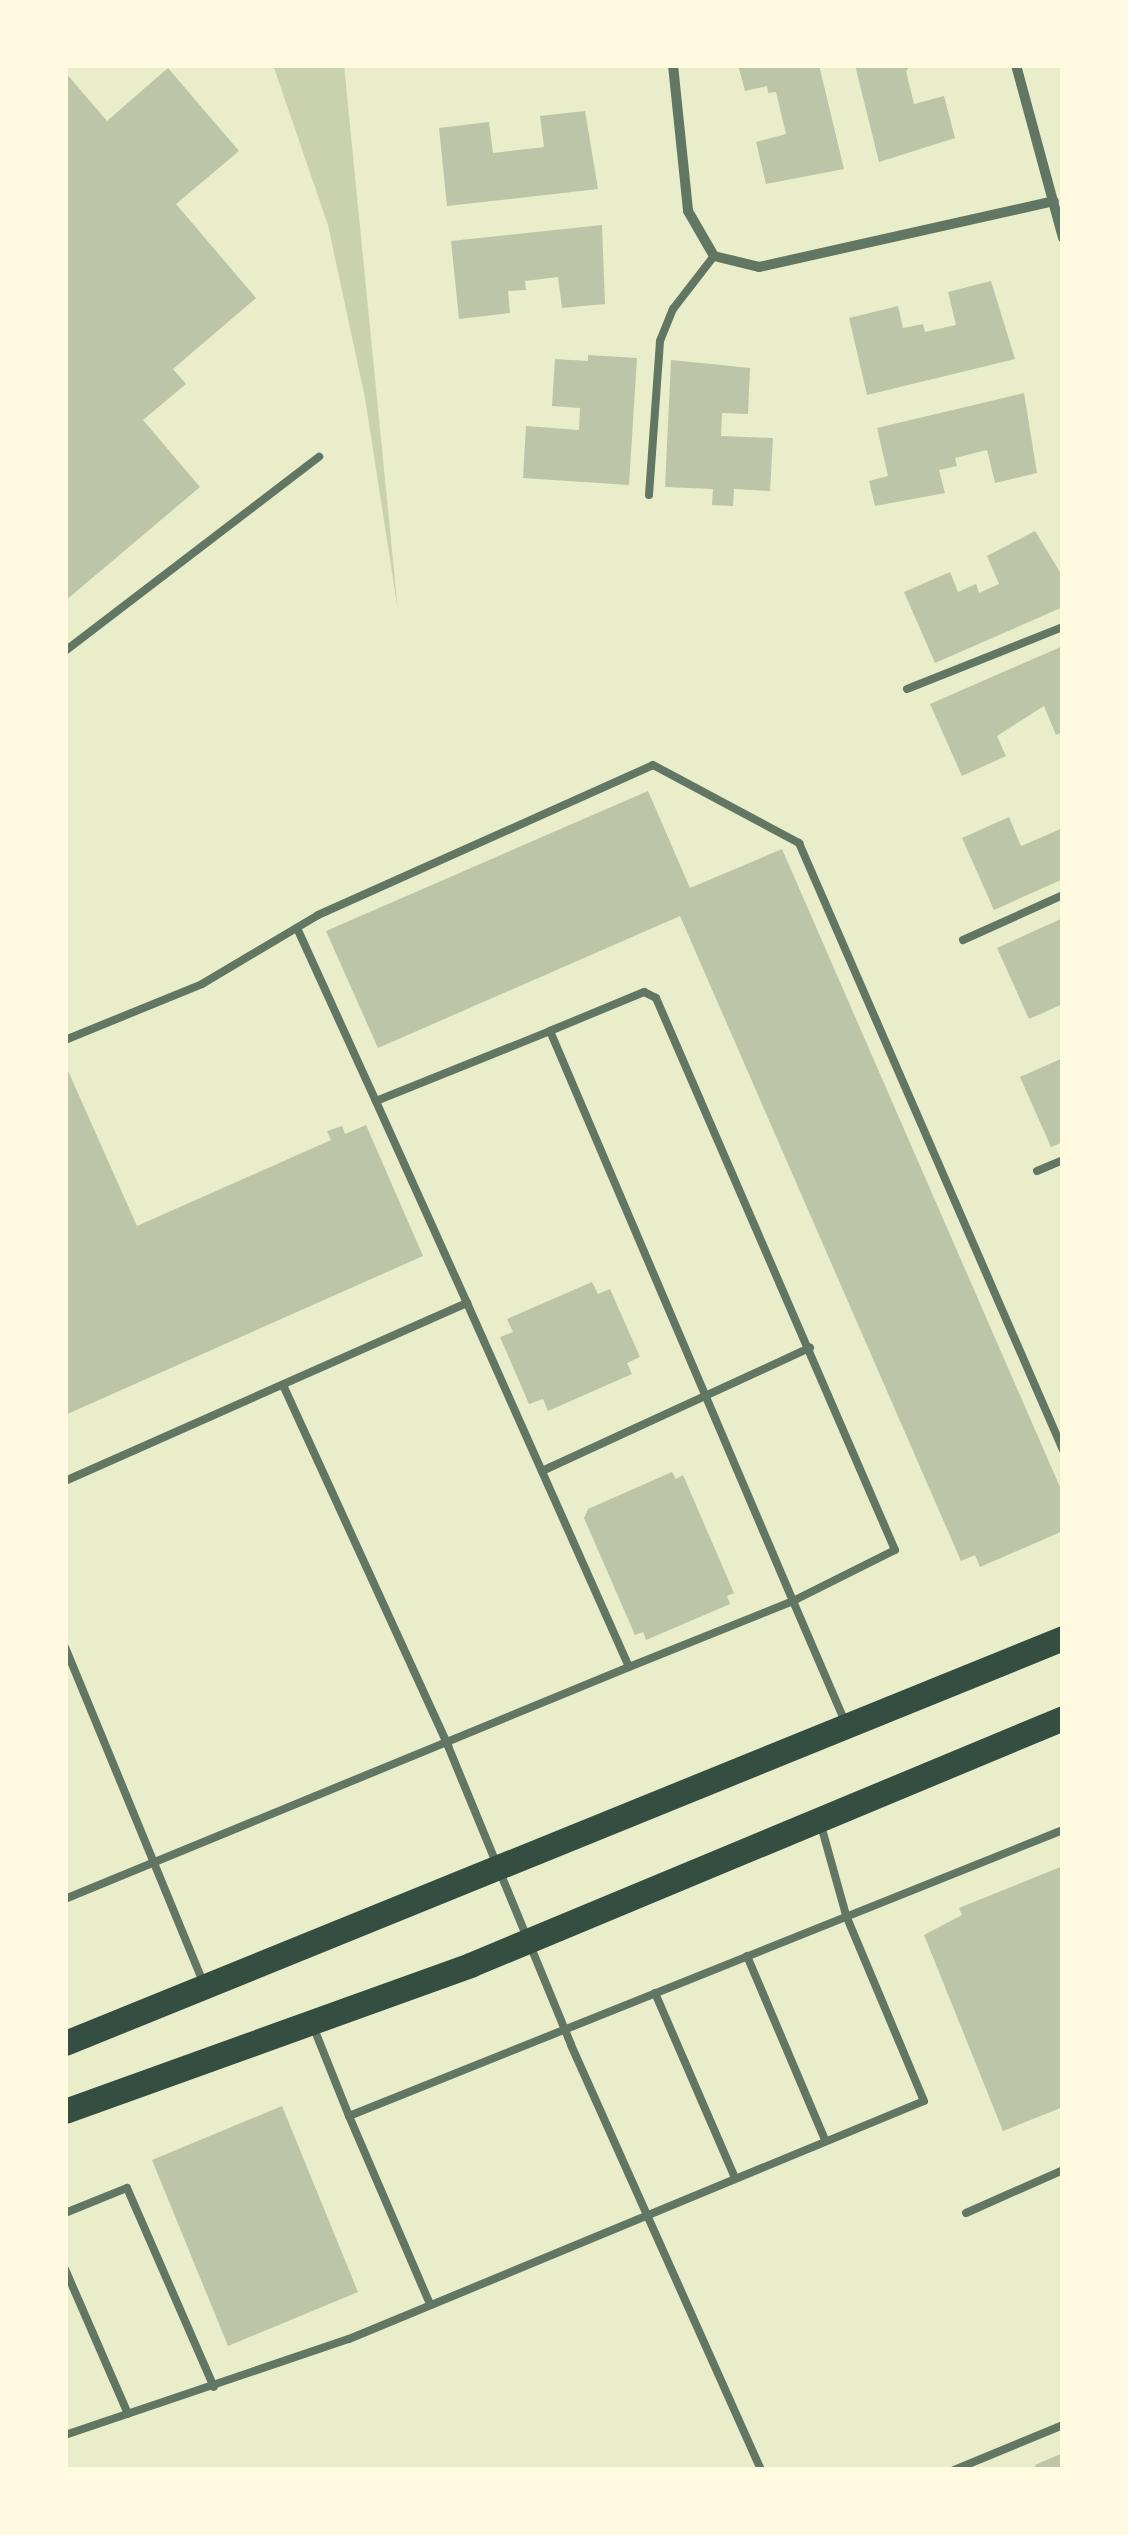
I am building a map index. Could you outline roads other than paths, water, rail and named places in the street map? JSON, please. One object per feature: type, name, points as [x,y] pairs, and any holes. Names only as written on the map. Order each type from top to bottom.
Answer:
[{"type":"main road","points":[[65,2043],[1063,1638]]},
{"type":"main road","points":[[65,2111],[313,2026],[1063,1718]]},
{"type":"street","points":[[674,65],[688,210],[714,256],[760,267],[1054,201]]},
{"type":"street","points":[[1016,65],[1063,238]]},
{"type":"lane","points":[[649,495],[660,341],[672,309],[714,256]]},
{"type":"lane","points":[[65,651],[319,456]]},
{"type":"lane","points":[[907,689],[1063,626]]},
{"type":"lane","points":[[65,1040],[202,984],[318,915],[653,765],[799,843],[1063,1450]]},
{"type":"lane","points":[[963,940],[1063,895]]},
{"type":"lane","points":[[297,928],[628,1667]]},
{"type":"lane","points":[[65,1899],[448,1746],[792,1601],[895,1550],[656,998],[644,992],[376,1101]]},
{"type":"lane","points":[[550,1031],[846,1726]]},
{"type":"lane","points":[[1038,1171],[1063,1160]]},
{"type":"lane","points":[[65,1481],[467,1303]]},
{"type":"lane","points":[[542,1472],[810,1348]]},
{"type":"lane","points":[[283,1385],[464,1782],[571,2045],[761,2470]]},
{"type":"lane","points":[[65,1646],[204,1986]]},
{"type":"lane","points":[[65,2434],[349,2340],[430,2302],[924,2101],[846,1915],[819,1818]]},
{"type":"lane","points":[[349,2116],[1063,1830]]},
{"type":"lane","points":[[747,1956],[825,2140]]},
{"type":"lane","points":[[655,1994],[734,2178]]},
{"type":"lane","points":[[313,2026],[430,2302]]},
{"type":"lane","points":[[966,2213],[1063,2170]]},
{"type":"lane","points":[[65,2213],[126,2188],[214,2387]]},
{"type":"lane","points":[[65,2269],[128,2414]]},
{"type":"lane","points":[[954,2470],[1063,2425]]}]
